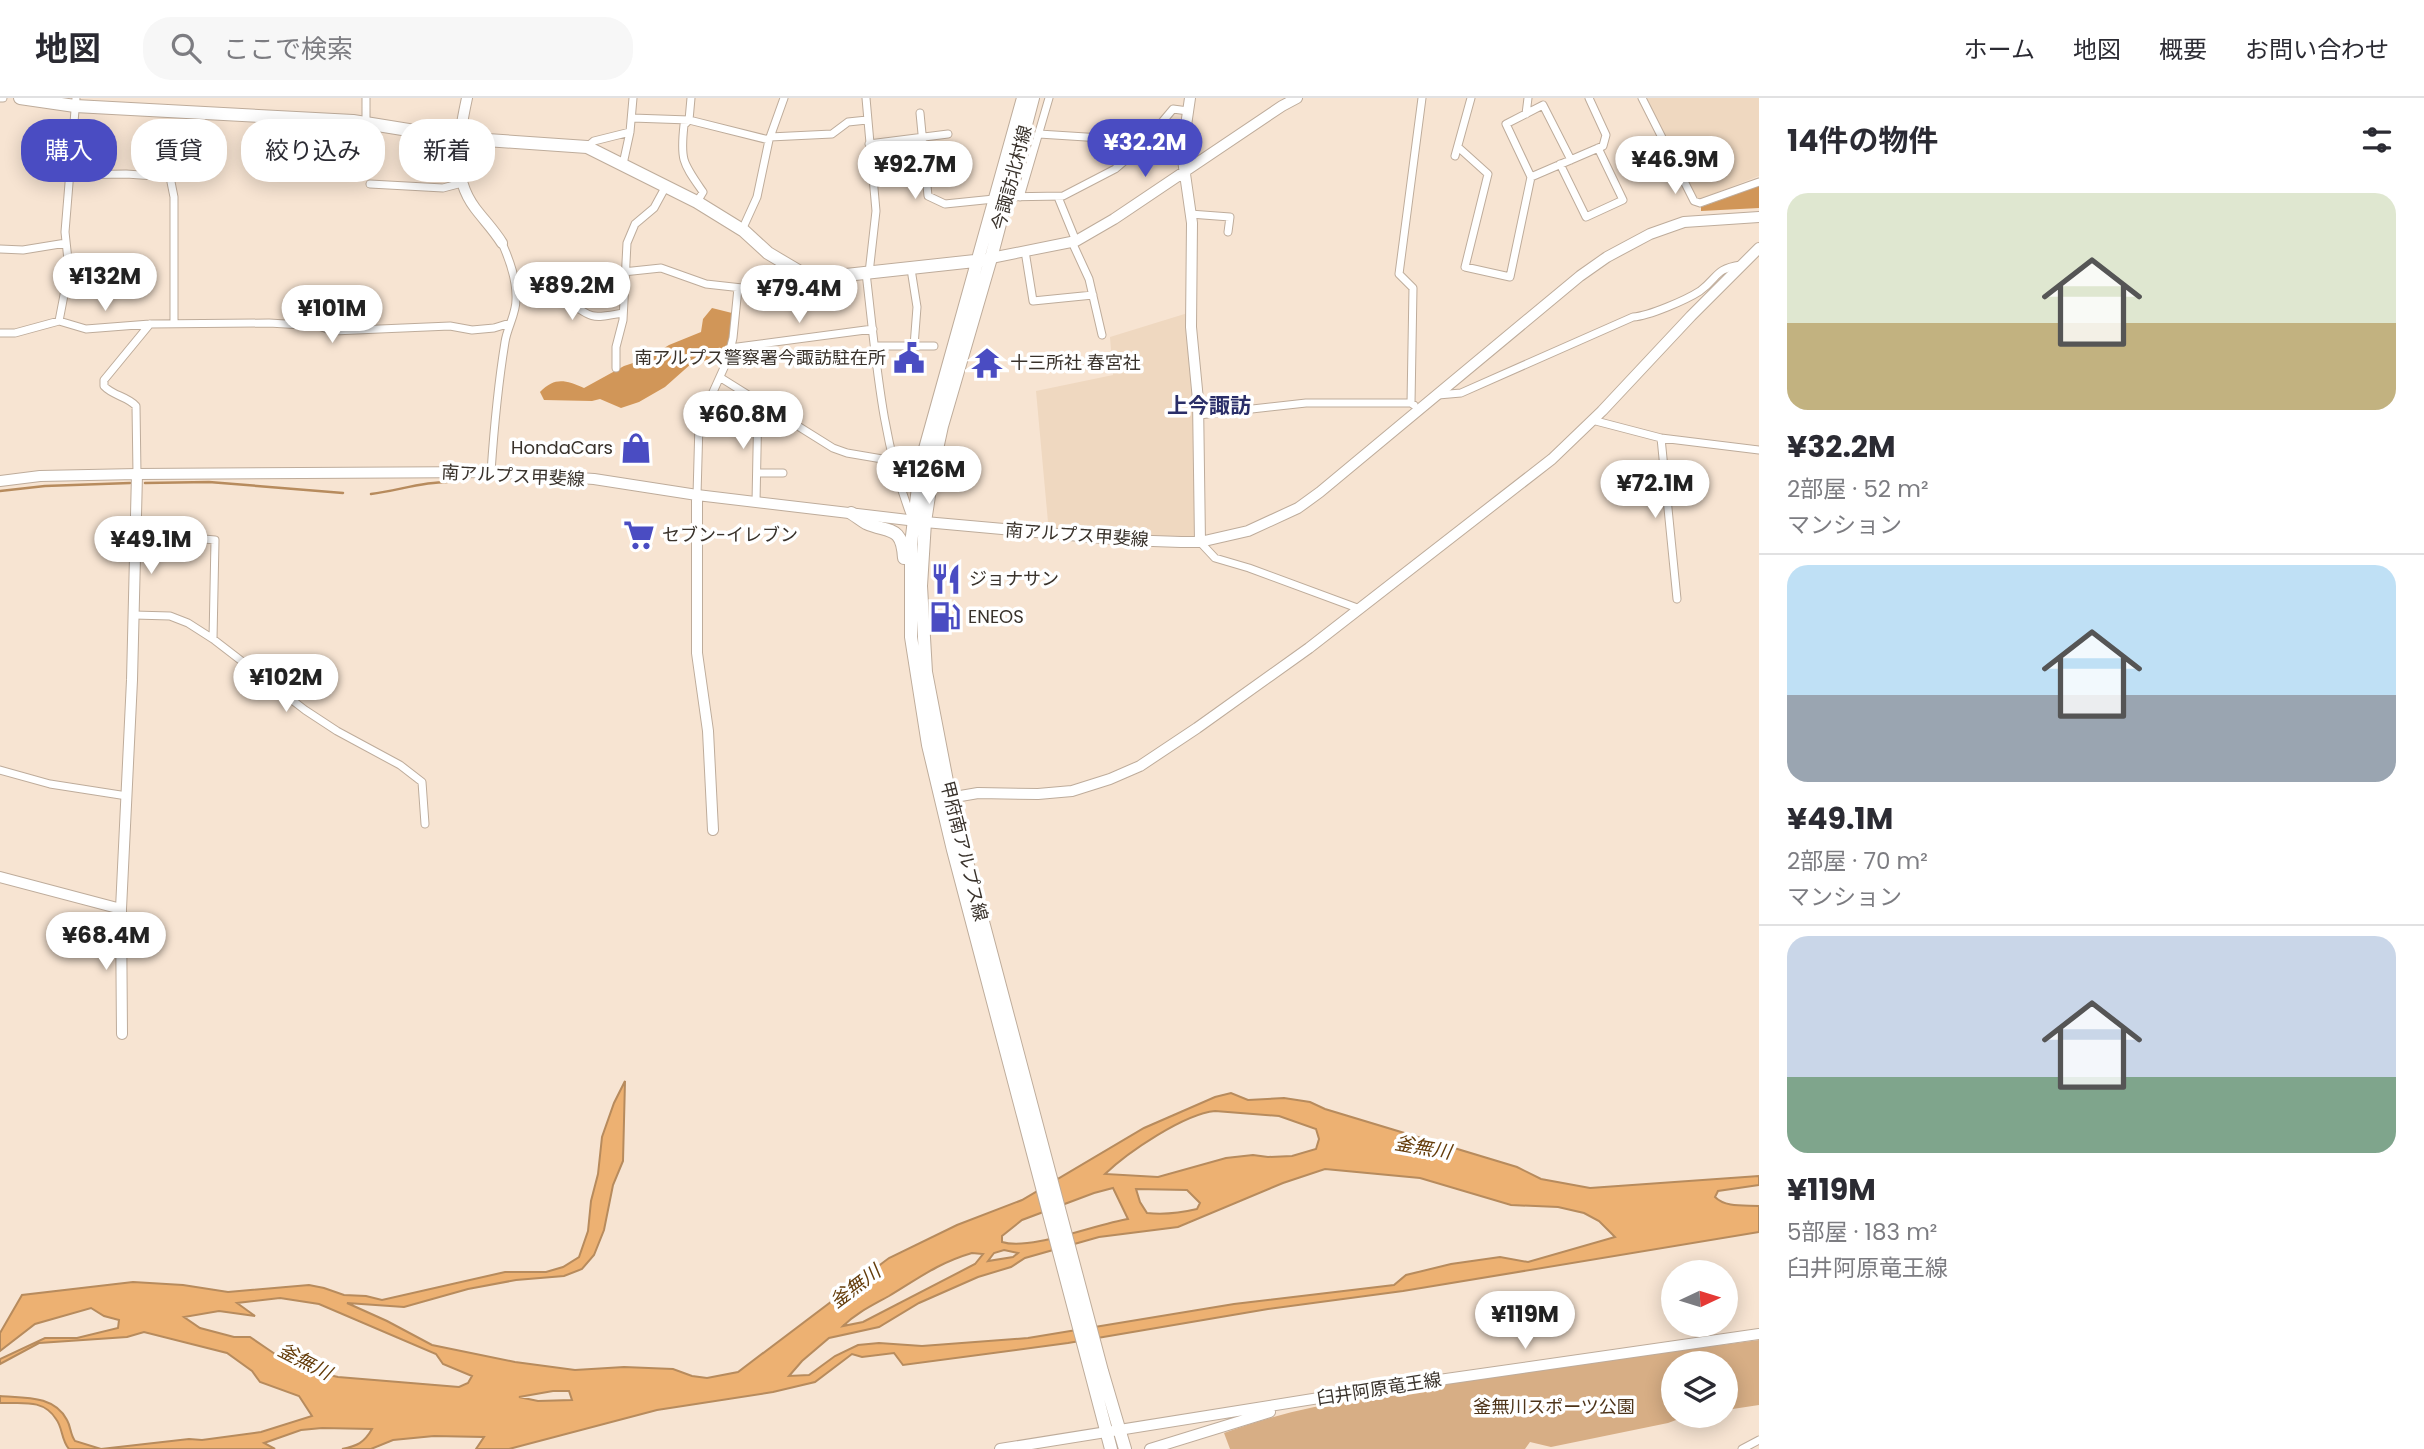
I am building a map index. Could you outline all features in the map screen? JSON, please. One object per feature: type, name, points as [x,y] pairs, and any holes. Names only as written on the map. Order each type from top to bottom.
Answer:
[{"type":"main road","points":[[20,98],[157,104],[322,119]]},
{"type":"main road","name":"今諏訪北村線","points":[[1007,198],[1023,98]]},
{"type":"main road","name":"今諏訪北村線","points":[[984,259],[1007,198],[1033,98]]},
{"type":"main road","points":[[495,141],[587,147],[697,202],[742,230],[768,253],[797,270],[816,274],[867,273],[984,259]]},
{"type":"main road","name":"甲府南アルプス線","points":[[984,259],[934,463],[911,544],[911,624],[918,693],[1111,1425],[1123,1449]]},
{"type":"main road","points":[[851,513],[867,523],[887,528],[901,540],[905,597],[911,624]]},
{"type":"main road","name":"甲府南アルプス線","points":[[919,521],[926,672],[945,799]]},
{"type":"main road","name":"甲府南アルプス線","points":[[1111,1425],[1111,1449]]},
{"type":"street","points":[[366,98],[366,119]]},
{"type":"street","points":[[462,119],[467,98]]},
{"type":"street","points":[[623,164],[630,132],[633,98]]},
{"type":"street","points":[[691,98],[689,120],[684,125],[681,150],[688,169],[703,192],[697,202]]},
{"type":"street","points":[[742,230],[757,197],[770,138],[784,98]]},
{"type":"street","points":[[866,98],[876,211],[867,273],[884,423],[894,461],[919,521]]},
{"type":"street","points":[[1007,198],[1040,134],[1049,98]]},
{"type":"street","points":[[1190,98],[1182,153],[1193,261],[1191,327],[1199,415],[1200,542],[1215,558],[1360,609]]},
{"type":"street","points":[[984,259],[1074,241],[1114,219],[1297,98]]},
{"type":"street","points":[[1199,415],[1306,403],[1415,407],[1413,288],[1399,274],[1422,98]]},
{"type":"street","points":[[1471,98],[1456,152],[1488,174],[1465,267],[1510,277],[1531,177],[1506,124],[1543,105],[1571,160]]},
{"type":"street","points":[[1526,114],[1528,98]]},
{"type":"street","points":[[1531,177],[1603,146],[1606,135],[1589,98]]},
{"type":"street","points":[[1642,98],[1694,201],[1700,203],[1759,181]]},
{"type":"street","points":[[919,113],[928,196],[945,204],[1007,198],[1058,197],[1115,169],[1141,147],[1173,110],[1188,111]]},
{"type":"street","points":[[632,117],[689,120],[770,138],[832,134],[848,122],[867,120]]},
{"type":"street","points":[[587,147],[594,142],[630,132]]},
{"type":"street","points":[[869,144],[948,134]]},
{"type":"street","points":[[1040,134],[1117,139],[1141,147]]},
{"type":"street","points":[[1560,164],[1586,218],[1623,200],[1598,148]]},
{"type":"street","points":[[117,174],[170,177],[174,197],[174,324]]},
{"type":"street","points":[[59,321],[69,269],[65,232],[69,182]]},
{"type":"street","points":[[370,184],[443,188],[462,183],[474,207],[502,243],[509,258],[515,282],[516,303],[509,323],[499,378],[491,472]]},
{"type":"street","points":[[616,368],[616,348],[623,313],[627,243],[635,224],[642,215],[654,208],[666,185]]},
{"type":"street","points":[[1058,197],[1088,279],[1102,335]]},
{"type":"street","points":[[1190,214],[1230,217],[1228,232]]},
{"type":"street","name":"南アルプス甲斐線","points":[[0,481],[40,476],[137,474],[491,472],[594,479],[697,495],[919,521],[1125,540],[1200,542],[1248,531],[1298,508],[1415,407],[1438,395],[1580,276],[1633,242],[1684,222],[1759,217]]},
{"type":"street","points":[[0,249],[23,250],[66,243]]},
{"type":"street","points":[[945,799],[978,793],[1038,794],[1072,791],[1140,766],[1197,728],[1360,609],[1552,459],[1759,248]]},
{"type":"street","points":[[1025,251],[1033,301],[1093,295]]},
{"type":"street","points":[[1438,395],[1461,393],[1633,317],[1644,316],[1699,291],[1725,267],[1742,265]]},
{"type":"street","points":[[515,282],[531,270],[552,270],[559,274],[569,274],[661,268],[706,284],[738,288],[782,284],[789,281],[797,270]]},
{"type":"street","points":[[911,269],[917,307],[914,346]]},
{"type":"street","points":[[569,274],[568,301],[587,316],[623,313]]},
{"type":"street","points":[[713,830],[708,731],[697,653],[698,422],[721,378],[730,348],[738,288]]},
{"type":"street","points":[[0,333],[15,333],[59,321],[86,329],[150,324],[269,323],[319,327],[333,331],[450,326],[472,330],[494,328],[509,323]]},
{"type":"street","points":[[122,1034],[121,909],[137,536],[136,407],[130,400],[110,393],[103,380],[150,324]]},
{"type":"street","points":[[730,348],[873,328]]},
{"type":"street","points":[[875,346],[934,346]]},
{"type":"street","points":[[721,378],[833,448],[894,461]]},
{"type":"street","points":[[756,502],[758,401]]},
{"type":"street","points":[[1592,421],[1661,438],[1759,450]]},
{"type":"street","points":[[1661,438],[1677,599]]},
{"type":"street","points":[[757,473],[783,473]]},
{"type":"street","points":[[137,536],[215,540],[213,639]]},
{"type":"street","points":[[134,615],[170,616],[188,623],[213,639],[304,710],[400,765],[422,782],[425,824]]},
{"type":"street","points":[[0,770],[50,784],[127,796]]},
{"type":"street","points":[[0,877],[121,909]]},
{"type":"street","name":"臼井阿原竜王線","points":[[1000,1449],[1111,1425],[1296,1403],[1759,1334]]},
{"type":"street","points":[[1150,1449],[1296,1403]]},
{"type":"street","points":[[1742,1449],[1759,1440]]},
{"type":"shaded area","points":[[1647,98],[1759,98],[1759,176],[1698,200],[1693,196]]},
{"type":"shaded area","points":[[1759,186],[1759,208],[1701,211],[1701,207]]},
{"type":"shaded area","points":[[712,308],[732,313],[729,341],[724,354],[715,359],[692,363],[665,387],[639,402],[621,408],[600,399],[544,400],[540,392],[551,384],[560,381],[584,388],[624,366],[648,358],[669,345],[701,332],[703,319]]},
{"type":"shaded area","points":[[1191,312],[1200,542],[1049,533],[1036,391],[1113,375],[1110,337]]},
{"type":"green space","name":"釜無川スポーツ公園","points":[[1759,1340],[1759,1405],[1738,1408],[1738,1351],[1678,1351]]},
{"type":"green space","name":"釜無川スポーツ公園","points":[[1661,1353],[1661,1424],[1551,1447],[1530,1442],[1525,1449],[1230,1449],[1224,1433],[1305,1409],[1359,1398]]},
{"type":"water","name":"釜無川","points":[[625,1081],[623,1161],[613,1185],[604,1230],[594,1255],[582,1269],[564,1276],[516,1280],[468,1289],[404,1307],[347,1303],[432,1345],[515,1362],[575,1370],[624,1367],[673,1369],[707,1378],[738,1372],[889,1258],[957,1225],[1022,1200],[1144,1128],[1215,1097],[1231,1093],[1248,1100],[1284,1098],[1310,1102],[1325,1109],[1517,1167],[1541,1179],[1590,1188],[1759,1176],[1759,1185],[1718,1191],[1715,1197],[1730,1204],[1759,1206],[1759,1232],[1068,1343],[903,1365],[894,1353],[862,1357],[852,1354],[815,1382],[773,1392],[657,1410],[509,1449],[476,1449],[484,1437],[434,1436],[393,1440],[371,1449],[342,1449],[360,1443],[372,1429],[322,1428],[301,1430],[264,1443],[275,1449],[101,1449],[261,1432],[312,1416],[299,1396],[260,1382],[252,1371],[227,1353],[144,1332],[127,1337],[39,1343],[0,1364],[0,1359],[45,1338],[77,1338],[118,1328],[119,1320],[104,1316],[91,1308],[35,1324],[0,1351],[0,1333],[22,1295],[133,1282],[183,1285],[228,1292],[309,1285],[344,1295],[382,1300],[505,1272],[546,1272],[563,1267],[579,1257],[588,1231],[602,1137]],"holes":[[[1215,1111],[1279,1116],[1316,1129],[1319,1139],[1316,1149],[1292,1156],[1253,1155],[1226,1158],[1158,1177],[1105,1174],[1142,1145],[1188,1119]],[[1325,1169],[1420,1178],[1511,1205],[1558,1207],[1584,1213],[1599,1221],[1615,1237],[1528,1262],[1500,1257],[1451,1264],[1406,1275],[1394,1285],[1234,1304],[1028,1338],[922,1346],[879,1343],[858,1345],[835,1356],[809,1375],[789,1376],[829,1338],[879,1327],[919,1303],[978,1277],[1011,1267],[1025,1258],[1099,1237],[1178,1227],[1283,1183]],[[1113,1188],[1128,1219],[1046,1240],[1014,1244],[1002,1242],[1002,1236],[1022,1220]],[[1136,1189],[1187,1190],[1200,1203],[1197,1209],[1185,1212],[1147,1213]],[[1004,1250],[1018,1253],[1013,1257],[988,1261],[994,1253]],[[972,1253],[983,1254],[975,1264],[863,1322],[843,1326],[853,1317],[949,1261]],[[280,1298],[319,1304],[436,1354],[443,1364],[472,1376],[468,1383],[459,1387],[338,1377],[312,1371],[275,1354],[250,1337],[234,1337],[200,1328],[184,1317],[219,1311],[255,1316],[237,1303]],[[569,1391],[572,1400],[538,1401],[519,1397]]]},
{"type":"water","points":[[0,1396],[38,1399],[54,1406],[67,1420],[75,1441],[101,1449],[69,1449],[51,1412],[38,1405],[0,1403]]},
{"type":"waterway","points":[[145,483],[209,482],[343,493]]},
{"type":"waterway","points":[[371,494],[447,482]]},
{"type":"waterway","points":[[0,491],[45,486],[130,483]]},
{"type":"place","name":"南アルプス警察署今諏訪駐在所","points":[[909,358]]},
{"type":"place","name":"十三所社 春宮社","points":[[987,363]]},
{"type":"place","name":"HondaCars","points":[[636,448]]},
{"type":"place","name":"セブン-イレブン","points":[[639,535]]},
{"type":"place","name":"ジョナサン","points":[[946,579]]},
{"type":"place","name":"ENEOS","points":[[945,617]]},
{"type":"district","name":"上今諏訪","points":[[1209,406]]}]
